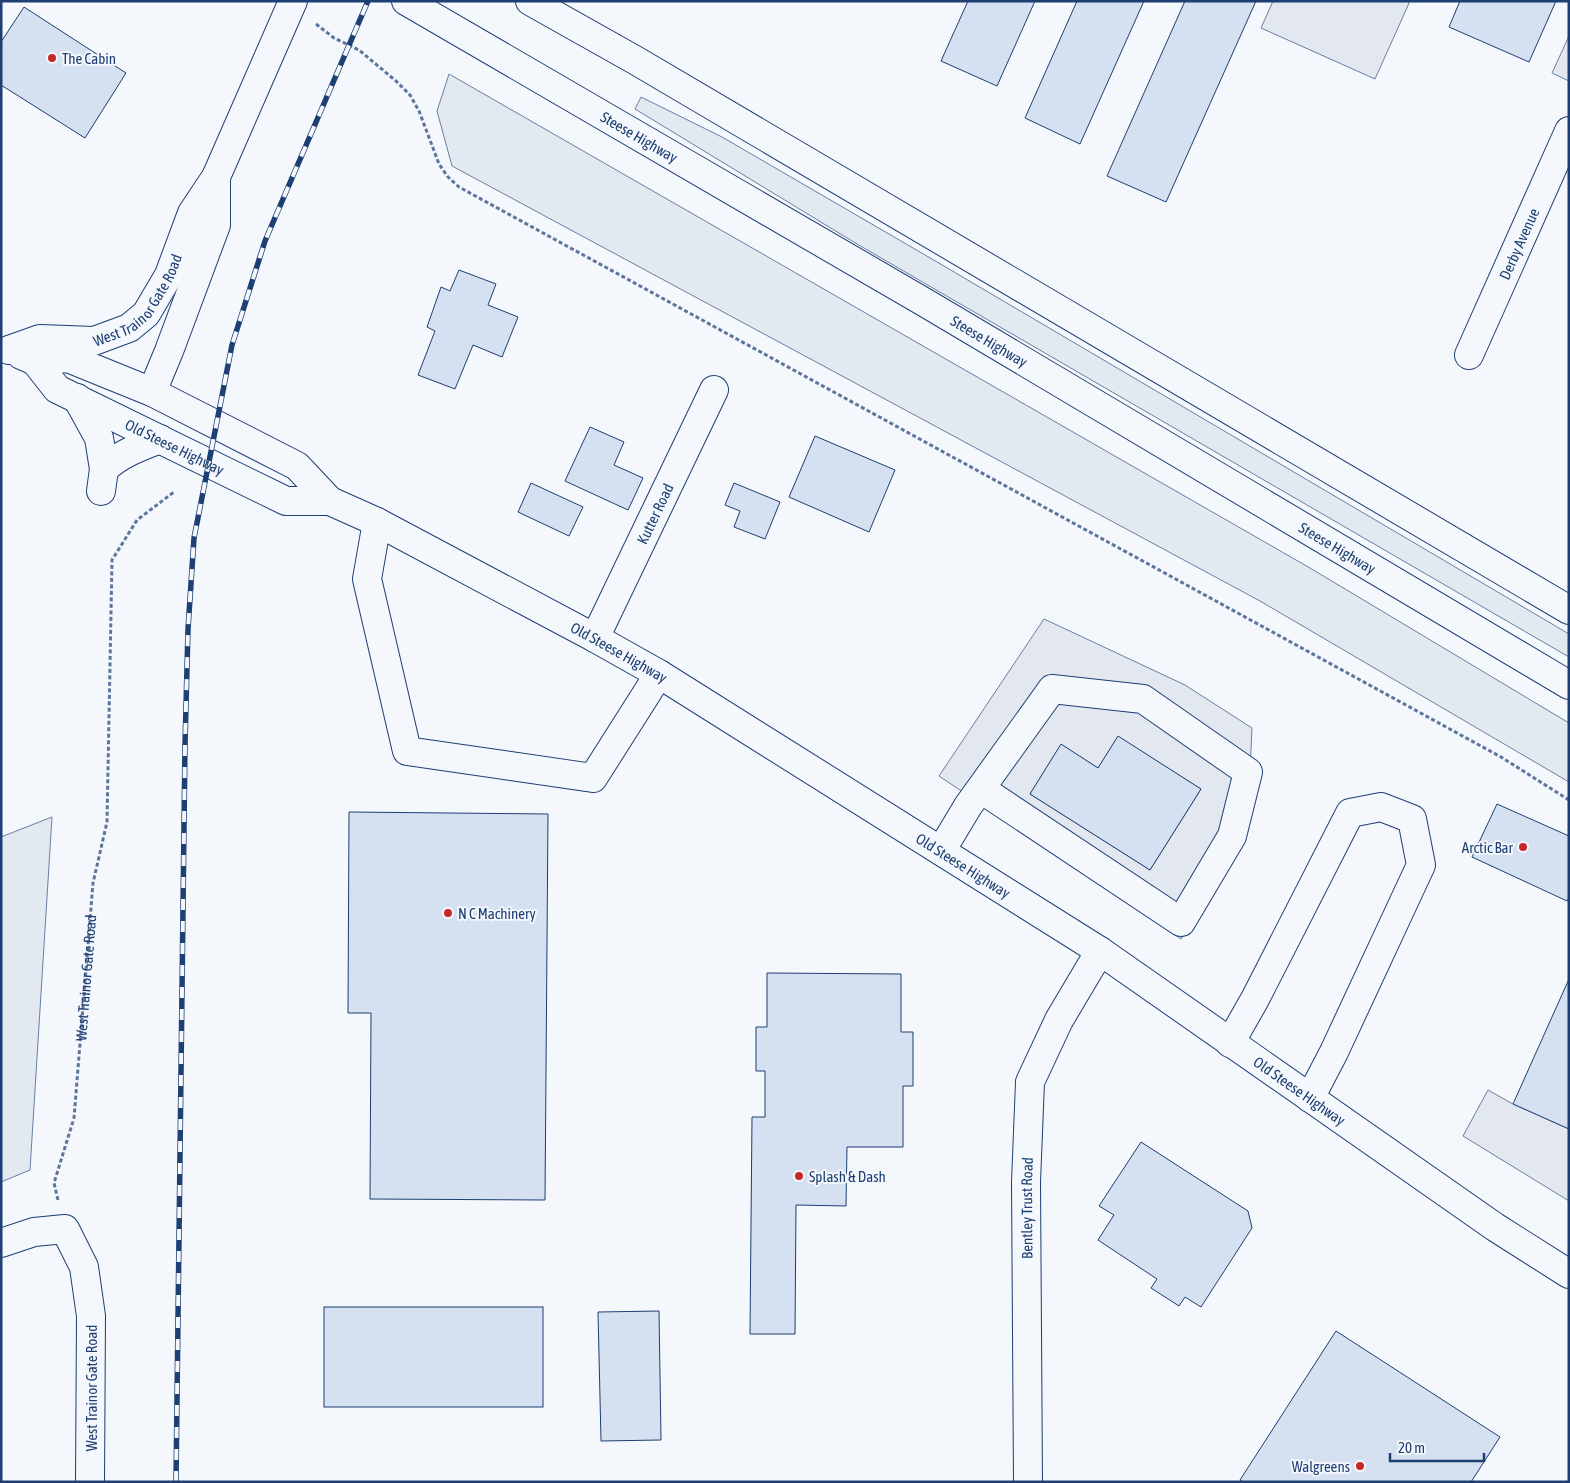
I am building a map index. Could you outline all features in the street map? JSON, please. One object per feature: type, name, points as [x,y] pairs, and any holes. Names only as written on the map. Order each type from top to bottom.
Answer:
[{"type":"main road","name":"West Trainor Gate Road","points":[[5,348],[40,339],[94,341],[129,328],[146,314],[169,275],[192,213],[216,177],[293,1]]},
{"type":"main road","name":"Steese Highway","points":[[406,1],[924,302],[1569,684]]},
{"type":"main road","points":[[530,1],[634,60],[1569,610]]},
{"type":"main road","name":"Derby Avenue","points":[[1469,356],[1569,130]]},
{"type":"main road","name":"West Trainor Gate Road","points":[[152,392],[216,224],[216,177]]},
{"type":"main road","name":"Old Steese Highway","points":[[5,348],[34,362],[67,394],[286,501],[330,500]]},
{"type":"main road","name":"Old Steese Highway","points":[[34,362],[68,358],[152,392],[297,466],[330,500],[377,522],[596,638],[659,674],[1100,951],[1495,1227],[1569,1274]]},
{"type":"main road","points":[[152,392],[124,398],[84,384],[67,394],[99,438],[102,480],[115,459],[138,447],[160,439]]},
{"type":"main road","name":"Kutter Road","points":[[596,638],[714,390]]},
{"type":"main road","points":[[377,522],[367,579],[407,751],[593,778],[659,674]]},
{"type":"main road","points":[[941,851],[968,806],[1052,689],[1143,699],[1248,772],[1232,836],[1181,922],[981,789]]},
{"type":"main road","points":[[1230,1043],[1255,999],[1350,814],[1381,807],[1412,819],[1421,865],[1334,1052],[1310,1098]]},
{"type":"main road","name":"Bentley Trust Road","points":[[1028,1482],[1026,1182],[1030,1082],[1059,1020],[1100,951]]},
{"type":"main road","name":"West Trainor Gate Road","points":[[66,1229],[84,1267],[91,1316],[90,1482]]},
{"type":"main road","points":[[1,1243],[34,1232],[66,1229]]},
{"type":"path","points":[[330,35],[359,50],[410,94],[419,111],[439,164],[448,177],[459,187],[1501,757],[1569,800]]},
{"type":"path","name":"West Trainor Gate Road","points":[[66,1229],[54,1183],[74,1118],[93,883],[107,822],[112,560],[137,520],[174,492]]},
{"type":"shaded area","points":[[1273,1],[1410,1],[1375,79],[1261,28]]},
{"type":"shaded area","points":[[1569,36],[1569,81],[1552,73]]},
{"type":"shaded area","points":[[449,74],[1310,568],[1569,723],[1569,782],[1260,601],[452,166],[437,111]]},
{"type":"shaded area","points":[[641,97],[722,137],[1569,634],[1569,657],[857,244],[635,109]]},
{"type":"shaded area","points":[[1044,619],[1185,685],[1252,728],[1248,816],[1181,939],[939,776]],"holes":[[[1118,737],[1201,789],[1150,870],[1030,794],[1061,745],[1098,768]]]},
{"type":"shaded area","points":[[52,817],[30,1170],[1,1182],[1,837]]},
{"type":"shaded area","points":[[1488,1090],[1513,1104],[1569,1129],[1569,1201],[1463,1136]]},
{"type":"building","points":[[968,1],[1035,1],[997,86],[941,61]]},
{"type":"building","points":[[1077,1],[1144,1],[1080,144],[1025,118]]},
{"type":"building","points":[[1185,1],[1256,1],[1166,202],[1107,176]]},
{"type":"building","points":[[1460,1],[1556,1],[1529,62],[1449,27]]},
{"type":"building","name":"The Cabin","points":[[24,7],[126,73],[85,138],[1,85],[1,42]]},
{"type":"building","points":[[459,270],[496,284],[488,305],[518,317],[502,357],[473,345],[455,389],[418,375],[435,331],[427,327],[441,287],[450,291]]},
{"type":"building","points":[[590,427],[624,442],[614,465],[643,478],[628,510],[565,481]]},
{"type":"building","points":[[815,436],[895,470],[869,532],[789,497]]},
{"type":"building","points":[[531,483],[583,507],[569,536],[518,512]]},
{"type":"building","points":[[734,483],[780,502],[765,539],[734,527],[740,511],[725,505]]},
{"type":"building","points":[[1118,736],[1201,789],[1150,870],[1030,794],[1061,744],[1098,768]]},
{"type":"building","name":"Arctic Bar","points":[[1497,804],[1569,836],[1569,897],[1567,901],[1472,857]]},
{"type":"building","name":"N C Machinery","points":[[349,812],[548,814],[545,1200],[370,1199],[371,1013],[348,1013]]},
{"type":"building","name":"Splash & Dash","points":[[767,973],[901,974],[901,1032],[913,1032],[913,1086],[903,1086],[903,1147],[847,1147],[846,1206],[796,1205],[795,1334],[750,1334],[752,1117],[765,1117],[765,1071],[756,1071],[756,1027],[767,1027]]},
{"type":"building","points":[[1569,979],[1569,1129],[1513,1104]]},
{"type":"building","points":[[1141,1142],[1248,1211],[1252,1228],[1201,1307],[1185,1297],[1179,1306],[1151,1288],[1157,1279],[1098,1240],[1114,1215],[1099,1206]]},
{"type":"building","points":[[324,1307],[543,1307],[543,1407],[324,1407]]},
{"type":"building","points":[[659,1311],[661,1440],[601,1441],[598,1312]]},
{"type":"building","points":[[1336,1331],[1500,1437],[1471,1482],[1243,1482],[1240,1480]]},
{"type":"railway","points":[[176,1482],[185,745],[188,629],[194,538],[232,345],[265,241],[368,1]]},
{"type":"place","name":"The Cabin","points":[[52,58]]},
{"type":"place","name":"Arctic Bar","points":[[1523,847]]},
{"type":"place","name":"N C Machinery","points":[[448,913]]},
{"type":"place","name":"Splash & Dash","points":[[799,1176]]},
{"type":"place","name":"Walgreens","points":[[1360,1466]]}]
